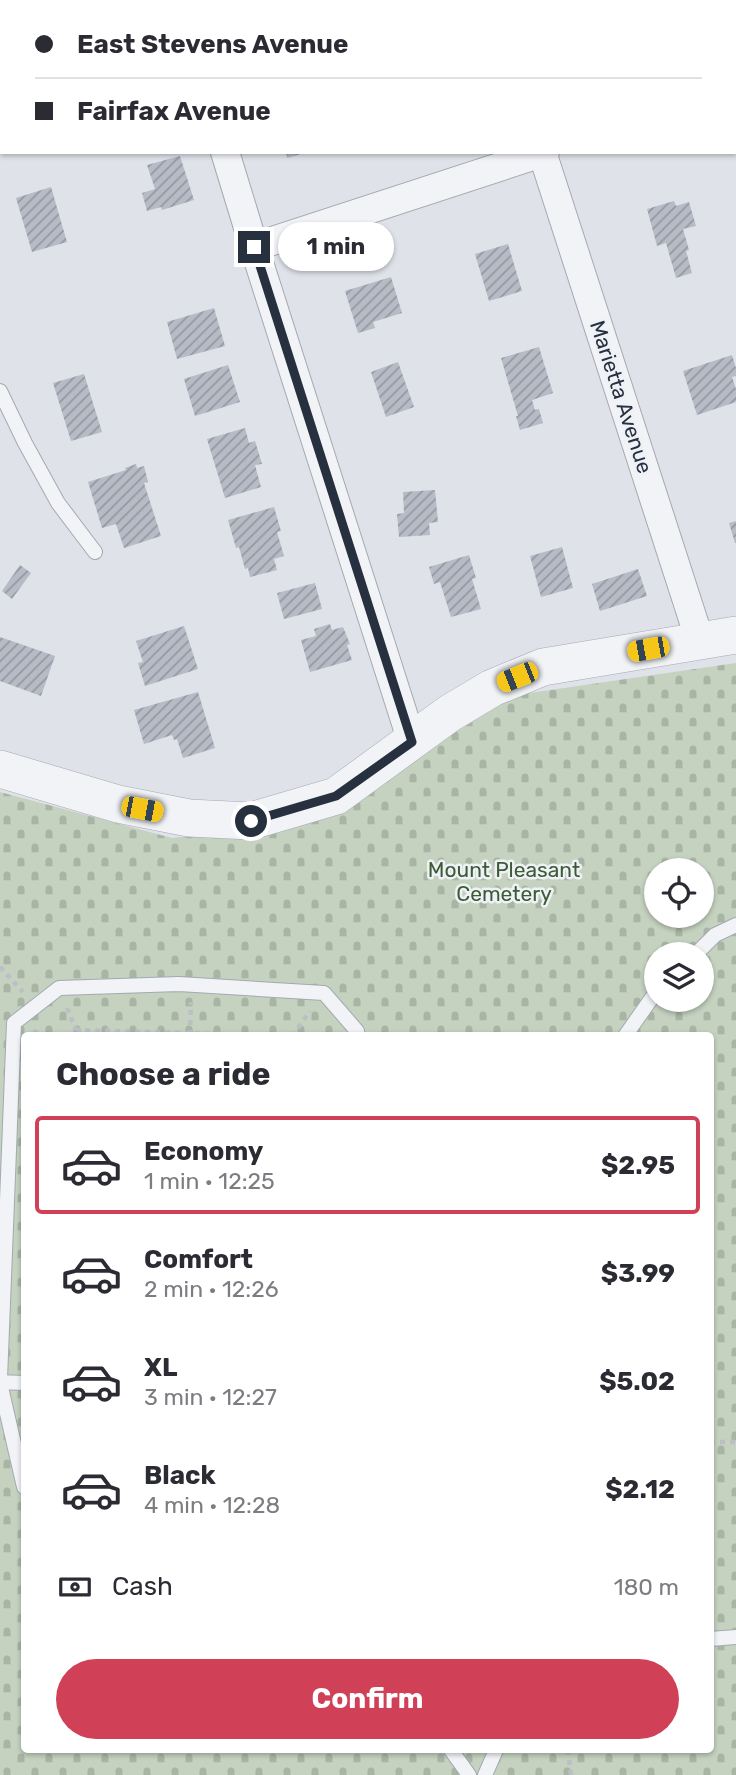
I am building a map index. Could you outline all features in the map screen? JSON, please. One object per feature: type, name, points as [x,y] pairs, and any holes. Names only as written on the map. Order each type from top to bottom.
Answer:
[{"type":"street","points":[[226,154],[412,742]]},
{"type":"street","points":[[254,247],[537,154]]},
{"type":"street","name":"Marietta Avenue","points":[[544,154],[700,641]]},
{"type":"street","points":[[0,769],[118,804],[189,818],[251,821],[336,796],[450,713],[492,688],[543,667],[736,635]]},
{"type":"lane","points":[[0,391],[58,503],[95,552]]},
{"type":"lane","points":[[708,942],[715,935],[736,925]]},
{"type":"lane","points":[[21,1473],[0,1381],[14,1023],[58,988],[191,985],[324,993],[357,1032]]},
{"type":"lane","points":[[628,1032],[644,1009]]},
{"type":"lane","points":[[0,1381],[21,1383]]},
{"type":"lane","points":[[714,1639],[736,1637]]},
{"type":"lane","points":[[453,1753],[469,1775]]},
{"type":"lane","points":[[485,1775],[495,1753]]},
{"type":"path","points":[[0,967],[36,1007]]},
{"type":"path","points":[[190,1032],[191,985]]},
{"type":"path","points":[[73,1032],[95,1032]]},
{"type":"path","points":[[714,1443],[736,1442]]},
{"type":"path","points":[[568,1753],[571,1775]]},
{"type":"green space","name":"Mount Pleasant Cemetery","points":[[736,663],[736,1775],[0,1775],[0,792],[172,838],[305,824],[516,695]]},
{"type":"building","points":[[180,156],[194,200],[162,210],[161,207],[147,211],[142,193],[155,189],[147,165]]},
{"type":"building","points":[[51,187],[67,242],[32,252],[16,198]]},
{"type":"building","points":[[674,201],[676,206],[689,202],[696,226],[683,229],[692,273],[676,278],[666,243],[657,246],[647,209]]},
{"type":"building","points":[[508,244],[522,291],[489,301],[475,254]]},
{"type":"building","points":[[391,277],[402,313],[373,322],[375,328],[358,333],[345,291]]},
{"type":"building","points":[[214,308],[225,346],[177,359],[167,322]]},
{"type":"building","points":[[539,347],[553,393],[532,400],[535,410],[539,409],[543,423],[520,430],[501,358]]},
{"type":"building","points":[[732,355],[736,368],[736,376],[732,377],[736,402],[697,415],[683,371]]},
{"type":"building","points":[[398,362],[414,407],[386,417],[371,372]]},
{"type":"building","points":[[228,365],[240,402],[195,416],[184,379]]},
{"type":"building","points":[[84,374],[102,432],[71,441],[53,383]]},
{"type":"building","points":[[245,428],[249,443],[255,441],[262,464],[255,465],[261,487],[225,498],[207,439]]},
{"type":"building","points":[[136,464],[137,468],[144,466],[148,482],[144,483],[161,536],[124,548],[116,524],[102,528],[88,482],[126,470],[125,468]]},
{"type":"building","points":[[435,490],[438,522],[429,523],[430,535],[399,537],[397,514],[404,513],[403,492]]},
{"type":"building","points":[[274,507],[284,556],[274,559],[277,570],[250,577],[239,547],[236,548],[228,520]]},
{"type":"building","points":[[736,521],[736,543],[735,543],[729,523]]},
{"type":"building","points":[[562,547],[573,588],[541,597],[530,556]]},
{"type":"building","points":[[469,555],[476,578],[472,579],[481,609],[451,617],[440,582],[434,584],[429,567]]},
{"type":"building","points":[[20,565],[31,573],[12,599],[2,591]]},
{"type":"building","points":[[638,569],[647,596],[600,611],[592,584]]},
{"type":"building","points":[[315,583],[322,609],[284,619],[277,593]]},
{"type":"building","points":[[330,624],[332,630],[343,627],[350,644],[347,645],[352,660],[310,672],[301,640],[316,636],[314,629]]},
{"type":"building","points":[[184,626],[198,669],[145,686],[138,663],[143,662],[136,641]]},
{"type":"building","points":[[0,637],[55,656],[41,696],[0,681]]},
{"type":"building","points":[[198,692],[215,748],[183,758],[177,739],[174,740],[172,735],[144,744],[134,710]]},
{"type":"route","points":[[251,821],[336,796],[412,742],[254,247]]}]
